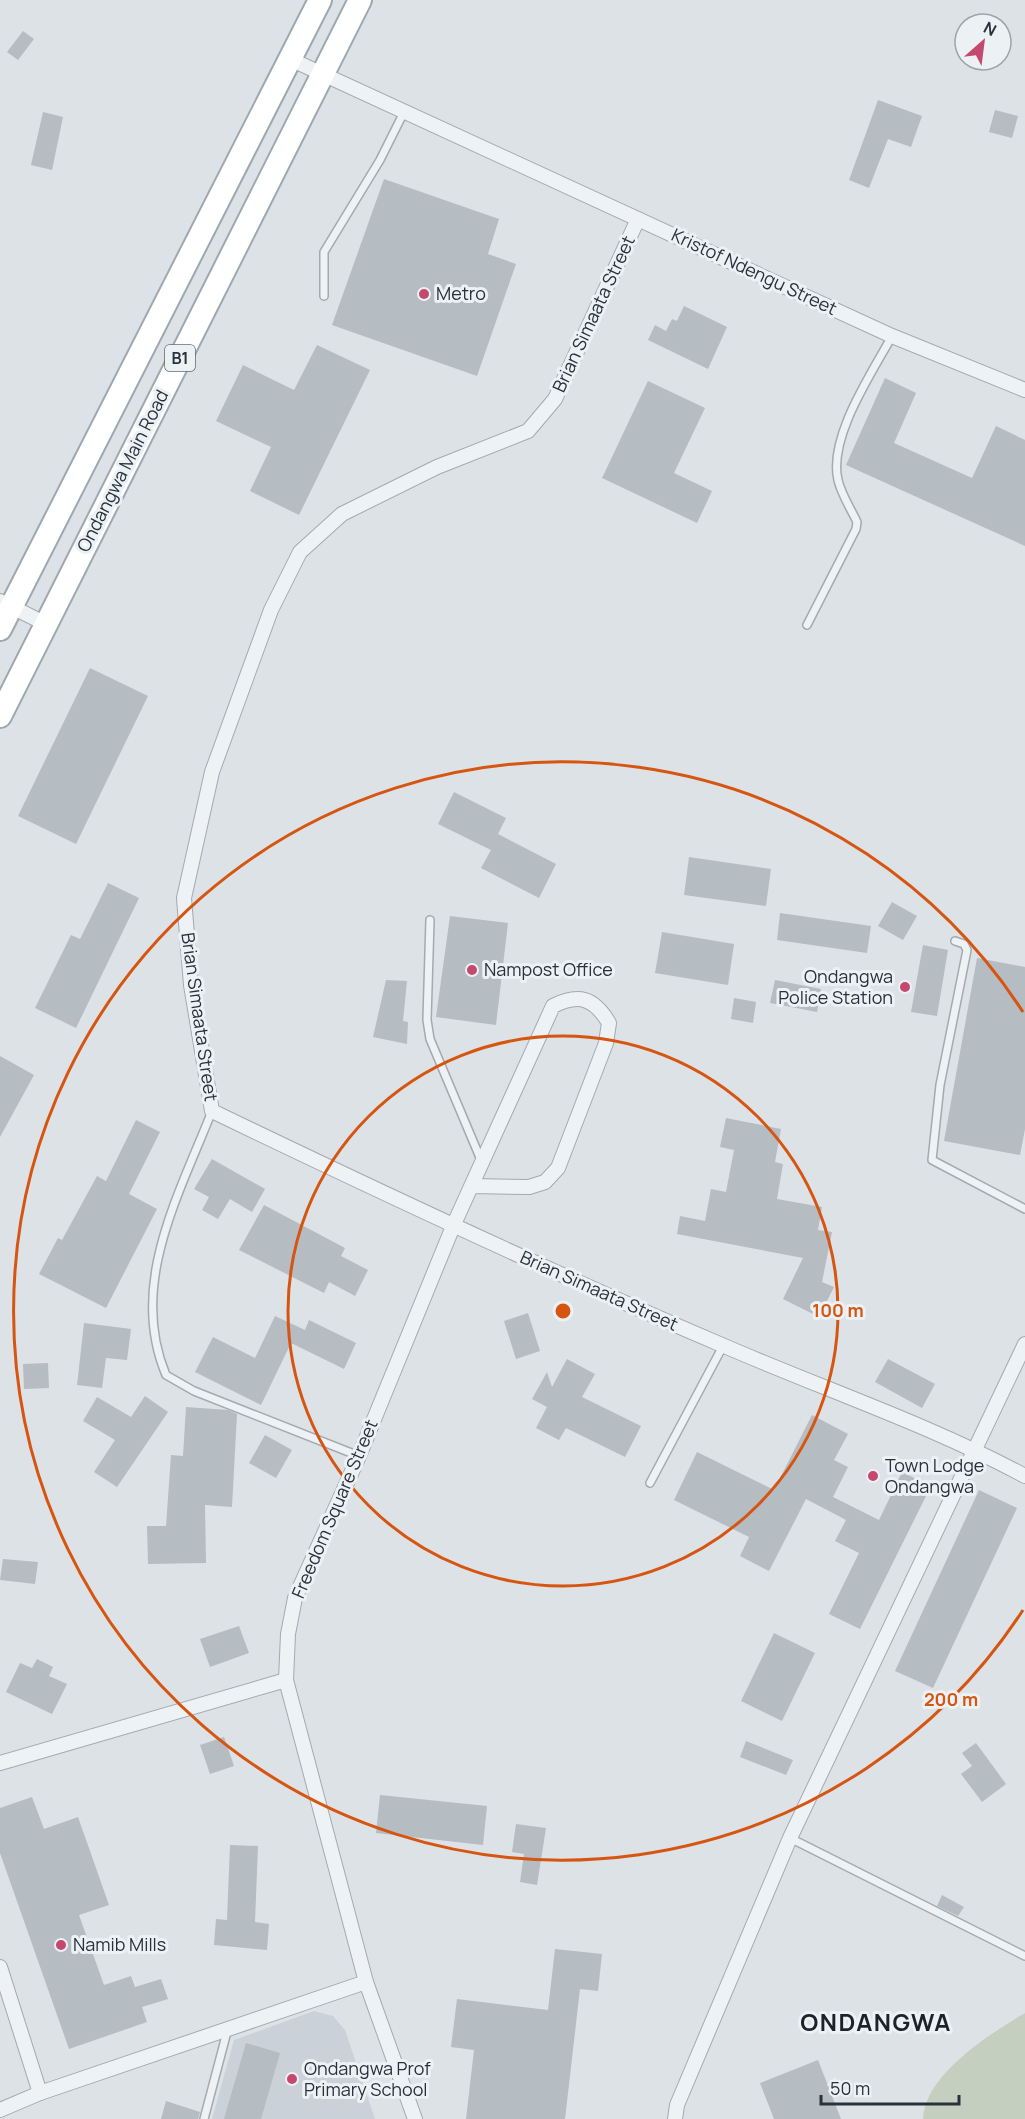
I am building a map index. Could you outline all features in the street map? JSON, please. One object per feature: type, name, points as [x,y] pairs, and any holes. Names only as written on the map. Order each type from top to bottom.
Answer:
[{"type":"main road","name":"Ondangwa Main Road","points":[[0,629],[6,604],[320,0]]},
{"type":"main road","name":"Ondangwa Main Road","points":[[0,716],[360,0]]},
{"type":"street","name":"Kristof Ndengu Street","points":[[290,59],[892,336],[1025,390]]},
{"type":"street","name":"Brian Simaata Street","points":[[638,219],[555,399],[528,431],[437,467],[342,514],[300,552],[271,610],[212,772],[184,898],[191,985],[212,1111],[537,1265],[723,1346],[975,1450],[1025,1476]]},
{"type":"street","points":[[6,604],[46,624]]},
{"type":"street","name":"Freedom Square Street","points":[[415,2119],[366,1982],[286,1680],[288,1634],[295,1598],[359,1456],[454,1224],[553,1006],[568,998],[588,1001],[601,1009],[609,1023],[606,1043],[558,1168],[545,1182],[529,1187],[472,1186]]},
{"type":"street","points":[[675,2119],[676,2105],[790,1838],[1025,1344]]},
{"type":"street","points":[[0,1763],[286,1680]]},
{"type":"street","points":[[0,1967],[40,2093]]},
{"type":"street","points":[[0,2110],[40,2093],[366,1982]]},
{"type":"lane","points":[[324,296],[324,252],[380,160],[404,112]]},
{"type":"lane","points":[[807,625],[856,529],[857,522],[838,481],[839,446],[852,412],[892,336]]},
{"type":"lane","points":[[430,920],[427,1020],[430,1039],[482,1163]]},
{"type":"lane","points":[[955,941],[964,944],[967,950],[940,1085],[932,1160],[1025,1209]]},
{"type":"lane","points":[[212,1111],[159,1248],[152,1284],[153,1332],[166,1375],[194,1391],[359,1456]]},
{"type":"lane","points":[[650,1483],[723,1346]]},
{"type":"lane","points":[[790,1838],[1025,1956]]},
{"type":"lane","points":[[204,2119],[228,2028]]},
{"type":"shaded area","name":"Ondangwa Prof Primary School","points":[[314,2011],[333,2016],[345,2030],[375,2119],[212,2119],[234,2040]]},
{"type":"green space","points":[[1025,2013],[1025,2119],[923,2119],[926,2103],[947,2071],[978,2044]]},
{"type":"building","points":[[23,31],[34,39],[18,60],[7,52]]},
{"type":"building","points":[[878,100],[922,116],[911,147],[888,139],[869,188],[849,180]]},
{"type":"building","points":[[995,110],[1018,116],[1012,138],[989,132]]},
{"type":"building","points":[[43,112],[63,117],[52,170],[31,165]]},
{"type":"building","name":"Metro","points":[[384,179],[499,219],[488,254],[516,264],[477,376],[332,325]]},
{"type":"building","points":[[684,306],[727,327],[708,369],[648,340],[655,325],[666,331],[672,319],[677,321]]},
{"type":"building","points":[[317,345],[370,370],[299,515],[250,491],[271,447],[216,421],[243,365],[294,390]]},
{"type":"building","points":[[885,378],[916,393],[894,443],[972,478],[996,426],[1025,440],[1025,546],[846,465]]},
{"type":"building","points":[[648,381],[705,408],[674,473],[712,491],[697,523],[602,478]]},
{"type":"building","points":[[90,668],[148,696],[76,844],[18,816]]},
{"type":"building","points":[[454,792],[506,818],[498,834],[556,864],[539,898],[481,868],[491,850],[438,824]]},
{"type":"building","points":[[689,857],[771,869],[766,906],[684,895]]},
{"type":"building","points":[[108,883],[139,898],[76,1028],[35,1008],[71,935],[80,939]]},
{"type":"building","points":[[892,902],[917,916],[903,940],[878,926]]},
{"type":"building","points":[[780,913],[871,926],[867,953],[777,940]]},
{"type":"building","name":"Nampost Office","points":[[450,916],[508,923],[496,1025],[436,1017]]},
{"type":"building","points":[[662,932],[734,944],[728,985],[655,973]]},
{"type":"building","points":[[923,945],[948,950],[937,1016],[911,1012]]},
{"type":"building","points":[[977,958],[1025,967],[1025,1129],[1020,1155],[944,1141]]},
{"type":"building","points":[[386,980],[407,981],[403,1021],[408,1022],[407,1044],[373,1037]]},
{"type":"building","points":[[775,980],[821,989],[817,1012],[770,1003]]},
{"type":"building","points":[[734,998],[756,1002],[753,1023],[731,1019]]},
{"type":"building","points":[[0,1056],[34,1075],[0,1137]]},
{"type":"building","points":[[726,1118],[781,1129],[775,1162],[783,1164],[777,1199],[822,1207],[818,1230],[832,1232],[822,1282],[834,1287],[819,1317],[783,1299],[803,1258],[677,1234],[680,1216],[705,1221],[711,1189],[726,1192],[734,1150],[720,1147]]},
{"type":"building","points":[[136,1120],[160,1132],[129,1194],[157,1209],[106,1308],[39,1274],[58,1238],[62,1240],[97,1176],[106,1181]]},
{"type":"building","points":[[212,1159],[265,1189],[252,1212],[230,1199],[218,1219],[202,1210],[209,1197],[194,1189]]},
{"type":"building","points":[[264,1205],[345,1248],[341,1256],[368,1270],[355,1296],[329,1282],[324,1293],[239,1250]]},
{"type":"building","points":[[528,1313],[540,1351],[516,1359],[504,1321]]},
{"type":"building","points":[[275,1316],[305,1330],[309,1320],[356,1343],[344,1369],[291,1343],[261,1405],[195,1372],[213,1337],[255,1358]]},
{"type":"building","points":[[84,1323],[131,1329],[127,1360],[106,1358],[102,1388],[77,1385]]},
{"type":"building","points":[[567,1359],[595,1374],[582,1397],[641,1426],[625,1457],[566,1428],[559,1440],[536,1428],[547,1407],[532,1399],[547,1372],[552,1387]]},
{"type":"building","points":[[888,1359],[935,1384],[922,1408],[875,1382]]},
{"type":"building","points":[[48,1363],[49,1388],[24,1389],[23,1364]]},
{"type":"building","points":[[145,1396],[168,1412],[117,1487],[94,1472],[115,1440],[83,1421],[97,1397],[131,1417]]},
{"type":"building","points":[[186,1407],[228,1410],[237,1414],[232,1507],[205,1505],[206,1563],[148,1564],[147,1526],[166,1526],[171,1455],[183,1456]]},
{"type":"building","points":[[812,1415],[848,1434],[834,1460],[848,1467],[833,1497],[879,1520],[902,1472],[931,1486],[860,1629],[829,1614],[859,1553],[835,1541],[846,1520],[806,1499],[769,1571],[740,1556],[749,1537],[674,1500],[697,1452],[774,1490]]},
{"type":"building","points":[[265,1435],[292,1450],[276,1478],[249,1463]]},
{"type":"building","points":[[979,1490],[1017,1508],[933,1688],[895,1671]]},
{"type":"building","points":[[3,1559],[38,1562],[35,1584],[0,1580]]},
{"type":"building","points":[[239,1626],[249,1653],[210,1667],[200,1639]]},
{"type":"building","points":[[774,1633],[815,1653],[782,1721],[741,1701]]},
{"type":"building","points":[[37,1659],[53,1667],[49,1676],[67,1684],[52,1714],[6,1692],[20,1663],[32,1668]]},
{"type":"building","points":[[224,1737],[234,1766],[210,1774],[200,1745]]},
{"type":"building","points":[[746,1741],[793,1760],[786,1775],[740,1757]]},
{"type":"building","points":[[976,1743],[1006,1784],[982,1802],[961,1774],[972,1766],[962,1753]]},
{"type":"building","points":[[380,1795],[487,1806],[483,1845],[376,1833]]},
{"type":"building","name":"Namib Mills","points":[[32,1797],[44,1829],[78,1817],[109,1905],[79,1915],[104,1985],[131,1976],[135,1987],[161,1979],[168,1999],[142,2007],[147,2022],[69,2049],[0,1853],[0,1808]]},
{"type":"building","points":[[516,1824],[546,1828],[537,1885],[520,1882],[524,1854],[512,1852]]},
{"type":"building","points":[[230,1845],[258,1846],[255,1922],[269,1924],[267,1950],[214,1945],[216,1919],[227,1920]]},
{"type":"building","points":[[942,1895],[964,1907],[958,1916],[937,1906]]},
{"type":"building","points":[[555,1949],[602,1954],[598,1991],[580,1989],[565,2119],[466,2119],[474,2050],[451,2047],[457,1999],[548,2010]]},
{"type":"building","points":[[246,2043],[280,2053],[261,2119],[224,2119]]},
{"type":"building","points":[[818,2060],[841,2119],[774,2119],[760,2083]]},
{"type":"building","points":[[166,2101],[200,2112],[198,2119],[161,2119]]},
{"type":"place","name":"Metro","points":[[424,294]]},
{"type":"place","name":"Nampost Office","points":[[472,970]]},
{"type":"place","name":"Ondangwa Police Station","points":[[905,987]]},
{"type":"place","name":"Town Lodge Ondangwa","points":[[873,1476]]},
{"type":"place","name":"Namib Mills","points":[[61,1945]]},
{"type":"place","name":"Ondangwa Prof Primary School","points":[[292,2079]]},
{"type":"district","name":"ONDANGWA","points":[[876,2023]]}]
